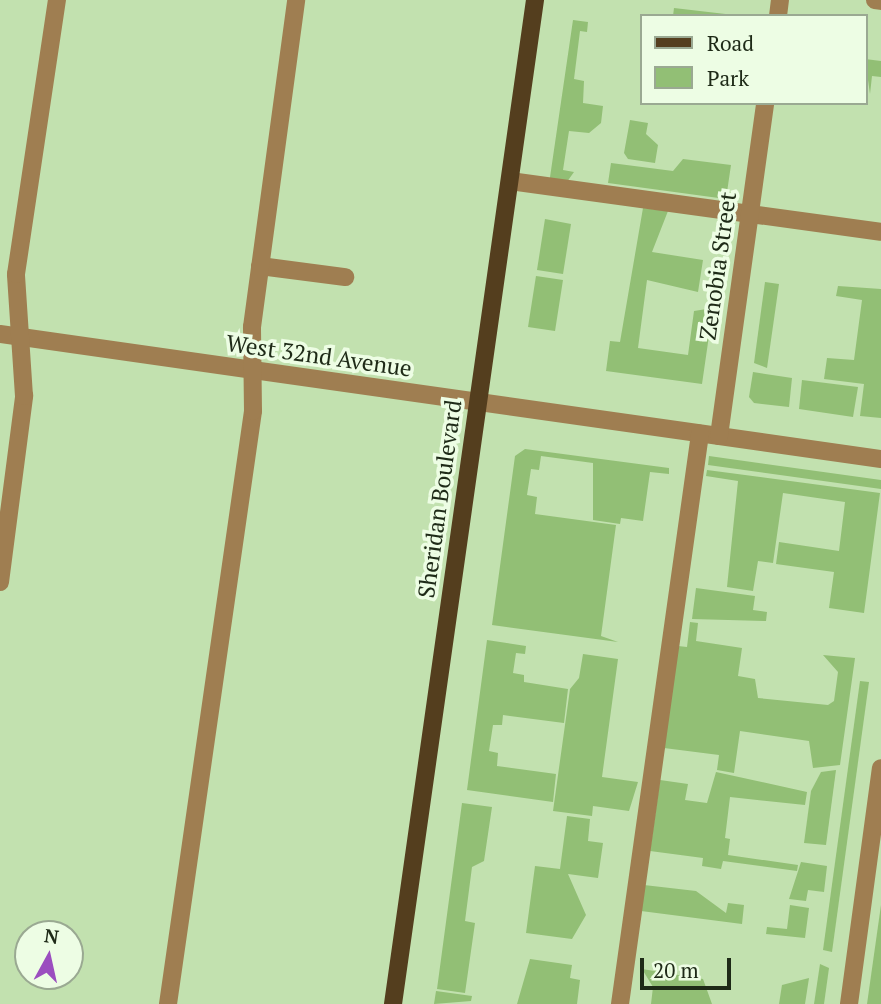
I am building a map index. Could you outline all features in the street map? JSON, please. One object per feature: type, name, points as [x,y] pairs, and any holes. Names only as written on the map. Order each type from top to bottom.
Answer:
[{"type":"main road","name":"Sheridan Boulevard","points":[[393,1004],[535,0]]},
{"type":"street","points":[[0,582],[24,396],[9,335],[57,0]]},
{"type":"street","points":[[168,1004],[253,411],[260,266],[296,0]]},
{"type":"street","points":[[875,0],[881,1]]},
{"type":"street","name":"Zenobia Street","points":[[719,436],[765,105]]},
{"type":"street","points":[[510,181],[881,232]]},
{"type":"street","points":[[260,266],[345,277]]},
{"type":"street","name":"West 32nd Avenue","points":[[9,335],[881,459]]},
{"type":"street","points":[[620,1004],[700,434]]},
{"type":"street","points":[[849,1004],[881,768]]},
{"type":"green space","points":[[674,8],[725,14],[673,14]]},
{"type":"green space","points":[[573,20],[588,22],[587,32],[580,31],[574,79],[584,81],[583,103],[603,106],[601,123],[589,133],[569,131],[563,170],[574,172],[564,186],[549,184]]},
{"type":"green space","points":[[867,59],[881,61],[881,77],[872,76],[870,94]]},
{"type":"green space","points":[[630,120],[648,123],[646,134],[658,145],[655,163],[628,159],[624,153]]},
{"type":"green space","points":[[683,159],[731,165],[726,199],[608,183],[611,163],[673,171]]},
{"type":"green space","points":[[643,208],[668,211],[652,252],[703,260],[698,292],[647,280],[638,348],[688,355],[694,311],[713,308],[702,384],[606,371],[610,341],[620,342]]},
{"type":"green space","points":[[545,219],[571,224],[563,274],[537,270]]},
{"type":"green space","points":[[536,276],[563,280],[555,331],[528,327]]},
{"type":"green space","points":[[765,282],[779,284],[767,368],[754,363]]},
{"type":"green space","points":[[838,286],[881,289],[881,418],[860,416],[864,384],[824,379],[827,358],[854,360],[862,300],[836,296]]},
{"type":"green space","points":[[753,372],[792,378],[789,407],[754,403],[749,397]]},
{"type":"green space","points":[[802,380],[858,387],[853,417],[799,409]]},
{"type":"green space","points":[[525,449],[669,468],[669,474],[650,472],[643,521],[621,518],[620,524],[593,520],[593,463],[541,456],[539,470],[531,469],[527,495],[537,497],[535,514],[616,525],[601,636],[618,642],[492,625],[515,456]]},
{"type":"green space","points":[[709,456],[881,480],[881,489],[708,465]]},
{"type":"green space","points":[[707,470],[880,493],[864,613],[829,608],[834,572],[776,564],[779,542],[839,551],[845,502],[783,493],[773,563],[758,561],[753,591],[727,587],[738,481],[706,476]]},
{"type":"green space","points":[[696,588],[755,596],[753,610],[767,612],[766,621],[692,619]]},
{"type":"green space","points":[[690,622],[698,623],[696,641],[742,648],[738,676],[755,679],[758,698],[828,705],[834,701],[838,672],[823,655],[855,658],[840,765],[813,768],[809,741],[740,731],[734,773],[717,770],[719,755],[664,748],[678,646],[687,647]]},
{"type":"green space","points":[[487,640],[526,646],[525,654],[516,653],[513,673],[524,675],[524,682],[568,689],[564,723],[503,715],[502,725],[493,725],[489,751],[498,753],[497,766],[556,774],[553,802],[467,790]]},
{"type":"green space","points":[[583,654],[618,659],[602,777],[638,782],[629,811],[593,806],[592,816],[553,811],[570,689],[579,678]]},
{"type":"green space","points":[[860,681],[869,682],[832,952],[823,950]]},
{"type":"green space","points":[[836,770],[826,845],[804,843],[811,791],[821,772]]},
{"type":"green space","points":[[716,772],[807,792],[805,805],[730,797],[725,838],[730,839],[728,855],[798,865],[797,871],[723,861],[721,869],[702,866],[703,858],[650,851],[660,780],[688,784],[685,800],[707,803]]},
{"type":"green space","points":[[462,803],[492,807],[484,861],[472,867],[465,921],[475,923],[465,993],[437,989]]},
{"type":"green space","points":[[567,816],[590,819],[588,841],[603,843],[598,878],[568,874],[586,915],[572,939],[526,933],[535,866],[560,869]]},
{"type":"green space","points":[[801,862],[827,866],[824,892],[808,890],[806,901],[789,899]]},
{"type":"green space","points":[[644,885],[696,891],[726,913],[728,903],[744,905],[742,924],[641,911]]},
{"type":"green space","points":[[790,905],[809,908],[805,938],[766,934],[767,927],[787,929]]},
{"type":"green space","points":[[881,905],[881,1004],[867,1004]]},
{"type":"green space","points":[[530,959],[572,965],[570,978],[580,980],[577,1004],[517,1004]]},
{"type":"green space","points":[[820,964],[829,968],[824,1004],[814,1004]]},
{"type":"green space","points":[[642,969],[703,979],[712,1004],[651,1004],[653,987]]},
{"type":"green space","points":[[809,978],[805,1004],[779,1004],[782,985]]},
{"type":"green space","points":[[436,991],[472,996],[471,1001],[434,1004]]}]
